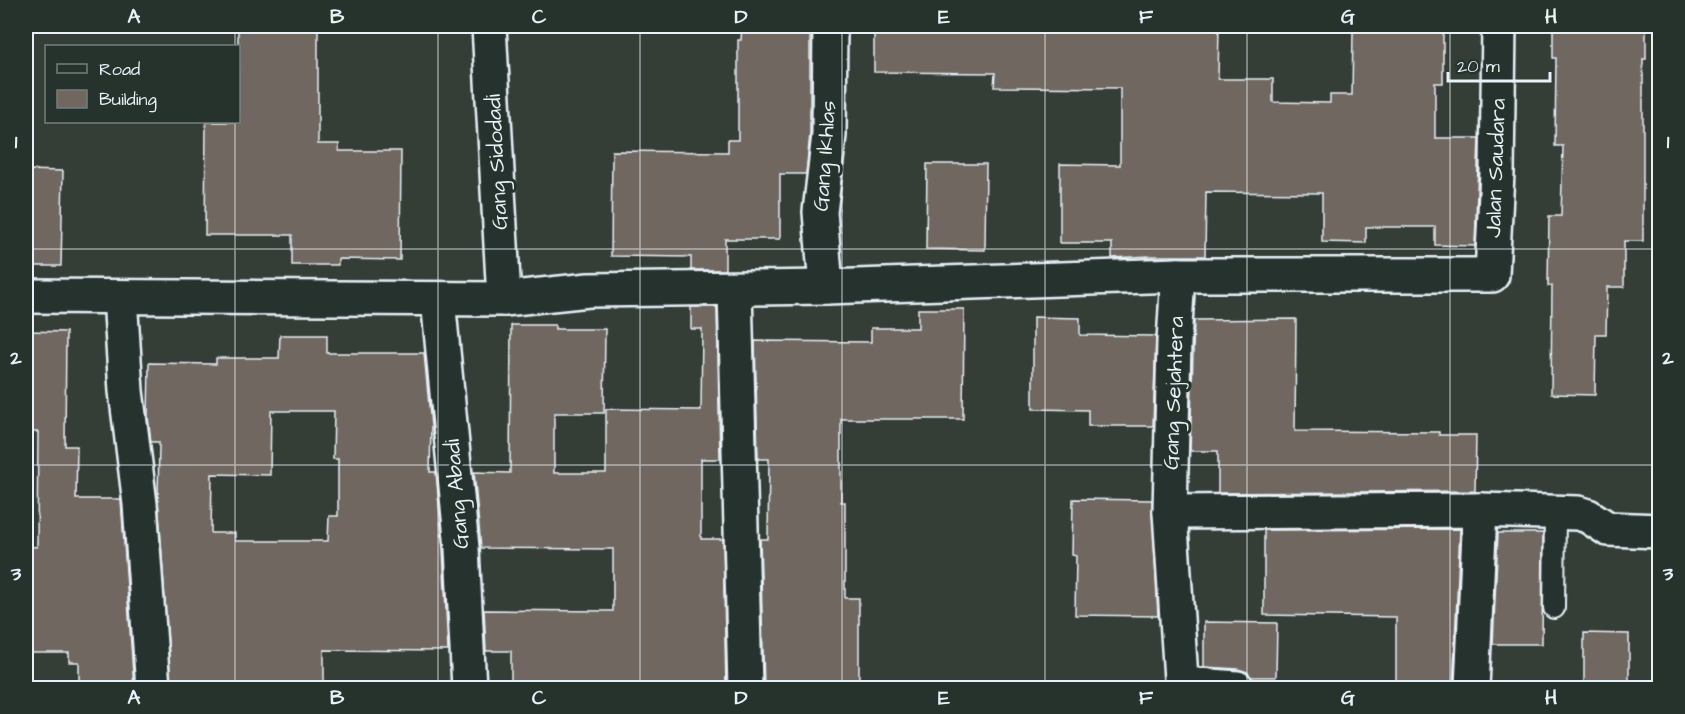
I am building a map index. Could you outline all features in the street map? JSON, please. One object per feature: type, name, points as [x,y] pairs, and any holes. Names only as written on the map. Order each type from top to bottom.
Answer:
[{"type":"street","name":"Gang Sidodadi","points":[[489,26],[504,299]]},
{"type":"street","name":"Gang Ikhlas","points":[[826,287],[820,212],[829,135],[830,26]]},
{"type":"street","name":"Jalan Saudara","points":[[1178,275],[1492,275],[1497,173],[1499,26]]},
{"type":"street","points":[[26,296],[504,299],[590,290],[826,287],[1178,275]]},
{"type":"street","name":"Gang Sejahtera","points":[[1178,275],[1170,512],[1181,681],[1185,684],[1237,688]]},
{"type":"street","points":[[735,289],[745,688]]},
{"type":"street","points":[[120,297],[126,391],[140,504],[153,688]]},
{"type":"street","name":"Gang Abadi","points":[[438,299],[462,548],[469,688]]},
{"type":"street","points":[[1170,512],[1480,510],[1555,512],[1588,516],[1608,529],[1659,531]]},
{"type":"street","points":[[1472,688],[1480,510]]},
{"type":"lane","points":[[1554,608],[1555,512]]},
{"type":"building","points":[[238,26],[318,26],[318,144],[339,144],[339,151],[401,151],[400,260],[338,259],[338,265],[292,265],[292,235],[205,235],[206,123],[240,123],[240,45],[238,45]]},
{"type":"building","points":[[742,26],[810,26],[810,134],[806,174],[780,174],[780,239],[725,239],[725,270],[691,270],[691,257],[611,256],[612,151],[728,152],[728,140],[738,140],[738,40],[741,40]]},
{"type":"building","points":[[1219,26],[1218,79],[1273,79],[1273,102],[1330,103],[1330,95],[1352,95],[1353,31],[1443,32],[1443,83],[1435,83],[1435,138],[1479,138],[1475,246],[1435,245],[1435,227],[1366,227],[1366,243],[1322,242],[1322,193],[1206,192],[1205,256],[1112,258],[1112,243],[1060,243],[1060,164],[1120,165],[1120,88],[994,87],[995,73],[874,72],[874,27]]},
{"type":"building","points":[[1553,26],[1646,26],[1646,59],[1643,59],[1643,241],[1624,241],[1624,287],[1607,287],[1606,334],[1596,334],[1595,395],[1551,394],[1552,286],[1548,286],[1549,216],[1561,216],[1563,146],[1555,146],[1556,58],[1553,58]]},
{"type":"building","points":[[927,164],[986,164],[985,250],[926,249]]},
{"type":"building","points":[[26,170],[63,171],[61,266],[26,266]]},
{"type":"building","points":[[691,307],[717,307],[720,459],[701,459],[701,539],[723,539],[726,688],[511,688],[511,651],[486,651],[484,610],[613,611],[613,549],[481,548],[474,472],[510,473],[511,325],[555,325],[555,329],[605,329],[604,413],[554,413],[554,473],[606,473],[606,409],[701,410],[702,329],[691,329]]},
{"type":"building","points":[[918,309],[964,309],[963,419],[841,419],[841,502],[845,502],[845,598],[859,598],[859,688],[764,688],[760,539],[768,539],[769,459],[758,459],[755,341],[871,342],[871,328],[918,328]]},
{"type":"building","points":[[1033,317],[1080,318],[1080,335],[1156,336],[1153,426],[1088,426],[1088,410],[1033,409]]},
{"type":"building","points":[[1296,319],[1295,431],[1439,432],[1439,435],[1476,435],[1475,491],[1218,493],[1218,451],[1190,451],[1194,320]]},
{"type":"building","points":[[26,331],[66,332],[65,446],[77,446],[76,499],[121,499],[134,688],[79,688],[79,662],[69,662],[69,653],[26,653],[26,546],[37,547],[38,432],[26,432]]},
{"type":"building","points":[[280,335],[327,335],[327,353],[424,353],[431,426],[430,472],[436,472],[443,549],[448,651],[324,650],[324,688],[171,688],[158,499],[159,442],[151,442],[148,417],[149,363],[216,364],[216,358],[279,358]],"holes":[[[271,411],[334,411],[333,459],[338,459],[338,516],[329,516],[328,541],[235,541],[235,533],[211,533],[212,474],[270,475]]]},
{"type":"building","points":[[1073,499],[1152,500],[1158,616],[1075,615],[1076,556],[1072,555]]},
{"type":"building","points":[[1460,529],[1453,688],[1396,688],[1396,617],[1264,615],[1264,530]]},
{"type":"building","points":[[1498,533],[1543,533],[1542,644],[1493,644]]},
{"type":"building","points":[[1204,622],[1277,623],[1276,677],[1251,677],[1247,672],[1238,669],[1204,667]]},
{"type":"building","points":[[1584,633],[1629,634],[1629,688],[1584,688]]}]
